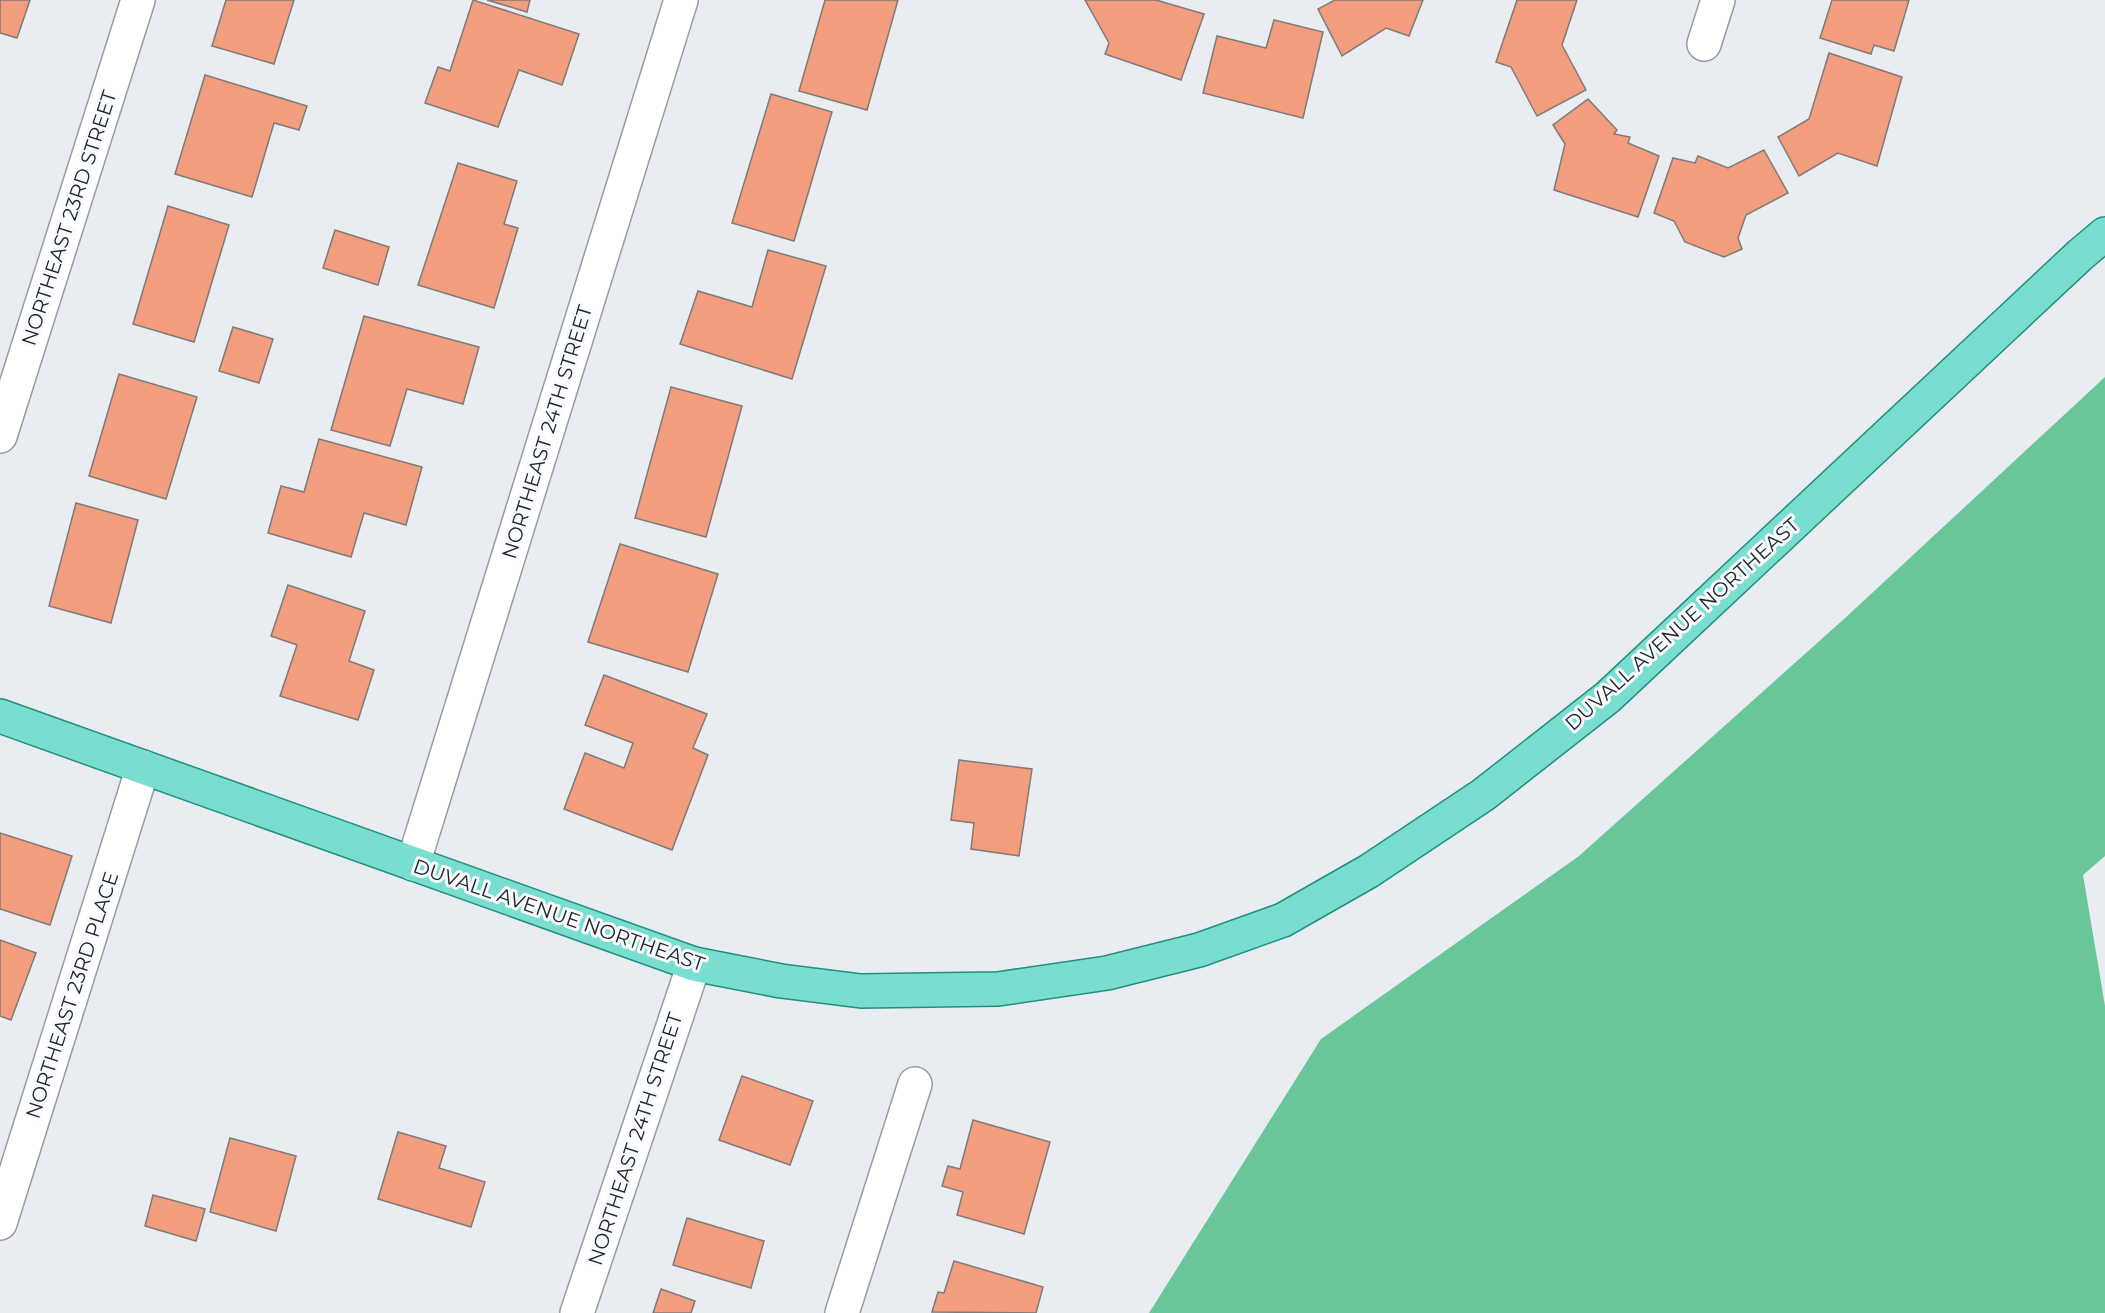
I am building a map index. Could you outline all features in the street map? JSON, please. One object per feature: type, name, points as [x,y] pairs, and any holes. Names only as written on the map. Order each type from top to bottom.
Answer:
[{"type":"main road","name":"DUVALL AVENUE NORTHEAST","points":[[0,716],[694,964],[781,981],[861,991],[998,989],[1107,973],[1199,950],[1283,920],[1369,871],[1483,795],[1608,697],[2105,234]]},
{"type":"street","name":"NORTHEAST 23RD STREET","points":[[0,436],[138,0]]},
{"type":"street","name":"NORTHEAST 24TH STREET","points":[[413,864],[681,0]]},
{"type":"street","points":[[1704,44],[1718,0]]},
{"type":"street","name":"NORTHEAST 23RD PLACE","points":[[0,1223],[144,767]]},
{"type":"street","name":"NORTHEAST 24TH STREET","points":[[577,1313],[694,964]]},
{"type":"street","points":[[842,1313],[915,1084]]},
{"type":"green space","points":[[2105,377],[2105,856],[2083,875],[2105,1006],[2105,1313],[1149,1313],[1321,1039],[1579,856],[1844,619]]},
{"type":"building","points":[[0,0],[30,0],[17,38],[0,33]]},
{"type":"building","points":[[226,0],[294,0],[274,64],[212,46]]},
{"type":"building","points":[[473,0],[579,34],[562,85],[519,70],[498,127],[425,103],[438,67],[450,71]]},
{"type":"building","points":[[487,0],[530,0],[527,12]]},
{"type":"building","points":[[825,0],[898,0],[867,110],[799,91]]},
{"type":"building","points":[[1085,0],[1156,0],[1204,14],[1181,80],[1105,54],[1109,43]]},
{"type":"building","points":[[1335,0],[1423,0],[1409,36],[1386,28],[1342,56],[1318,9]]},
{"type":"building","points":[[1517,0],[1577,0],[1562,45],[1586,90],[1537,116],[1511,67],[1496,62]]},
{"type":"building","points":[[1832,0],[1909,0],[1894,51],[1874,45],[1871,54],[1820,38]]},
{"type":"building","points":[[1274,20],[1323,32],[1303,118],[1203,93],[1217,36],[1266,48]]},
{"type":"building","points":[[1829,53],[1902,77],[1877,166],[1838,153],[1799,176],[1778,137],[1809,119]]},
{"type":"building","points":[[205,75],[307,106],[299,130],[274,123],[252,197],[175,174]]},
{"type":"building","points":[[771,94],[832,112],[794,241],[732,223]]},
{"type":"building","points":[[1588,99],[1617,130],[1614,134],[1630,137],[1628,143],[1659,156],[1638,217],[1554,190],[1565,144],[1553,125]]},
{"type":"building","points":[[1764,150],[1788,193],[1746,215],[1738,238],[1742,249],[1724,257],[1685,242],[1674,221],[1654,213],[1673,158],[1695,163],[1698,156],[1728,168]]},
{"type":"building","points":[[458,163],[517,181],[504,224],[518,228],[494,308],[418,285]]},
{"type":"building","points":[[168,206],[229,225],[194,342],[133,324]]},
{"type":"building","points":[[335,230],[389,247],[378,285],[323,268]]},
{"type":"building","points":[[768,250],[826,266],[792,379],[680,344],[698,291],[752,307]]},
{"type":"building","points":[[364,316],[479,347],[463,404],[407,389],[390,446],[331,430]]},
{"type":"building","points":[[233,327],[273,339],[259,383],[219,371]]},
{"type":"building","points":[[119,374],[197,397],[166,499],[89,476]]},
{"type":"building","points":[[671,387],[742,406],[706,537],[635,518]]},
{"type":"building","points":[[319,439],[422,467],[406,525],[364,513],[351,557],[268,533],[281,486],[304,492]]},
{"type":"building","points":[[76,503],[138,520],[111,623],[49,606]]},
{"type":"building","points":[[620,544],[718,574],[688,672],[588,642]]},
{"type":"building","points":[[288,585],[365,611],[349,661],[374,670],[358,720],[280,696],[297,645],[271,636]]},
{"type":"building","points":[[604,675],[707,714],[693,748],[708,755],[672,850],[564,809],[585,753],[624,768],[633,743],[585,725]]},
{"type":"building","points":[[959,760],[1032,769],[1019,856],[971,849],[974,823],[951,820]]},
{"type":"building","points":[[0,833],[72,856],[50,925],[0,909]]},
{"type":"building","points":[[0,940],[36,953],[11,1020],[0,1016]]},
{"type":"building","points":[[742,1076],[813,1101],[790,1165],[719,1140]]},
{"type":"building","points":[[973,1120],[1050,1142],[1024,1234],[957,1215],[963,1192],[942,1186],[948,1166],[960,1169]]},
{"type":"building","points":[[398,1132],[446,1146],[439,1168],[485,1182],[471,1227],[378,1199]]},
{"type":"building","points":[[230,1138],[296,1156],[276,1231],[210,1212]]},
{"type":"building","points":[[153,1195],[205,1209],[196,1241],[145,1226]]},
{"type":"building","points":[[687,1218],[764,1241],[751,1288],[673,1265]]},
{"type":"building","points":[[954,1261],[1043,1287],[1036,1313],[932,1312],[938,1292],[944,1293]]},
{"type":"building","points":[[661,1289],[695,1301],[691,1313],[653,1313]]}]
